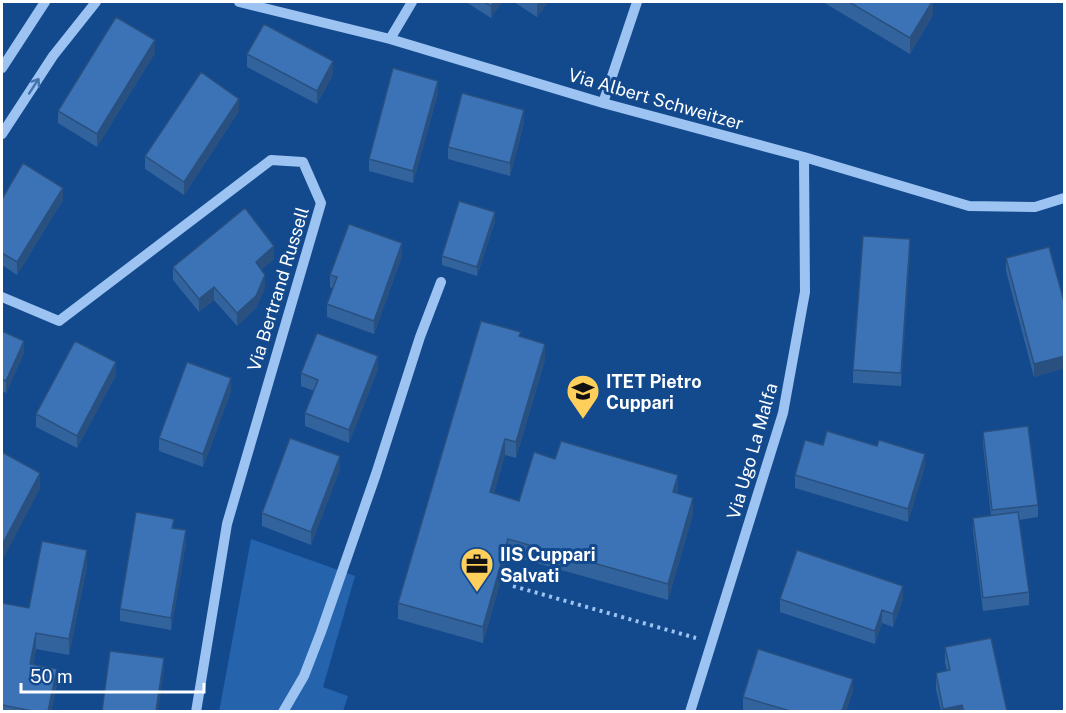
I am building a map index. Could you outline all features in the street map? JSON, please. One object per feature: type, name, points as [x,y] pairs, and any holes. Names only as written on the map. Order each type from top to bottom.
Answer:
[{"type":"street","points":[[2,68],[45,2]]},
{"type":"street","points":[[2,134],[53,56],[96,2]]},
{"type":"street","name":"Via Albert Schweitzer","points":[[239,2],[390,39],[603,103],[804,157],[969,206],[1035,207],[1065,198]]},
{"type":"street","points":[[390,39],[412,2]]},
{"type":"street","points":[[603,103],[638,2]]},
{"type":"street","name":"Via Ugo La Malfa","points":[[690,711],[783,413],[805,292],[804,157]]},
{"type":"street","name":"Via Bertrand Russell","points":[[2,297],[59,321],[271,160],[303,162],[321,203],[227,524],[196,711]]},
{"type":"street","points":[[283,711],[304,676],[321,632],[376,474],[420,337],[441,282]]},
{"type":"path","points":[[513,586],[712,643]]},
{"type":"shaded area","points":[[251,539],[355,576],[323,687],[348,696],[343,711],[219,712]]},
{"type":"building","points":[[849,2],[932,2],[910,38]]},
{"type":"building","points":[[116,17],[155,40],[97,134],[58,111]]},
{"type":"building","points":[[264,24],[333,61],[317,91],[247,54]]},
{"type":"building","points":[[393,68],[438,81],[413,171],[369,159]]},
{"type":"building","points":[[201,72],[239,99],[184,182],[145,156]]},
{"type":"building","points":[[462,93],[524,110],[510,163],[448,147]]},
{"type":"building","points":[[23,163],[63,188],[17,262],[2,253],[2,199]]},
{"type":"building","points":[[459,201],[495,212],[477,267],[442,256]]},
{"type":"building","points":[[245,208],[274,246],[256,262],[265,275],[256,296],[237,313],[214,287],[199,299],[173,267]]},
{"type":"building","points":[[349,224],[402,243],[374,321],[327,304],[337,277],[330,275]]},
{"type":"building","points":[[863,236],[910,239],[901,373],[853,370]]},
{"type":"building","points":[[1049,247],[1065,305],[1065,356],[1034,364],[1006,258]]},
{"type":"building","points":[[481,321],[521,332],[519,336],[545,344],[516,442],[505,439],[490,492],[519,501],[534,452],[555,459],[561,441],[678,475],[673,492],[693,498],[668,584],[508,539],[483,627],[398,603]]},
{"type":"building","points":[[2,331],[24,341],[6,381],[2,379]]},
{"type":"building","points":[[317,333],[378,356],[349,430],[305,413],[318,380],[301,373]]},
{"type":"building","points":[[75,341],[116,362],[77,436],[36,414]]},
{"type":"building","points":[[187,362],[231,378],[203,454],[159,438]]},
{"type":"building","points":[[1028,426],[1038,505],[992,510],[983,432]]},
{"type":"building","points":[[827,431],[877,446],[879,440],[925,454],[908,509],[795,475],[805,440],[823,445]]},
{"type":"building","points":[[290,438],[340,456],[311,532],[262,513]]},
{"type":"building","points":[[2,452],[40,473],[2,545]]},
{"type":"building","points":[[136,512],[174,519],[172,528],[186,530],[171,618],[120,609]]},
{"type":"building","points":[[1018,512],[1029,592],[983,598],[973,518]]},
{"type":"building","points":[[42,541],[87,550],[69,639],[36,633],[30,664],[57,669],[48,711],[32,711],[2,705],[2,603],[29,608]]},
{"type":"building","points":[[797,550],[903,586],[893,614],[882,610],[875,631],[780,599]]},
{"type":"building","points":[[991,638],[1007,711],[964,711],[962,705],[943,709],[936,673],[950,670],[945,647]]},
{"type":"building","points":[[758,649],[853,679],[842,711],[790,711],[743,697]]},
{"type":"building","points":[[110,651],[164,658],[156,711],[102,711]]},
{"type":"place","name":"ITET Pietro Cuppari","points":[[583,420]]},
{"type":"place","name":"IIS Cuppari Salvati","points":[[477,593]]}]
